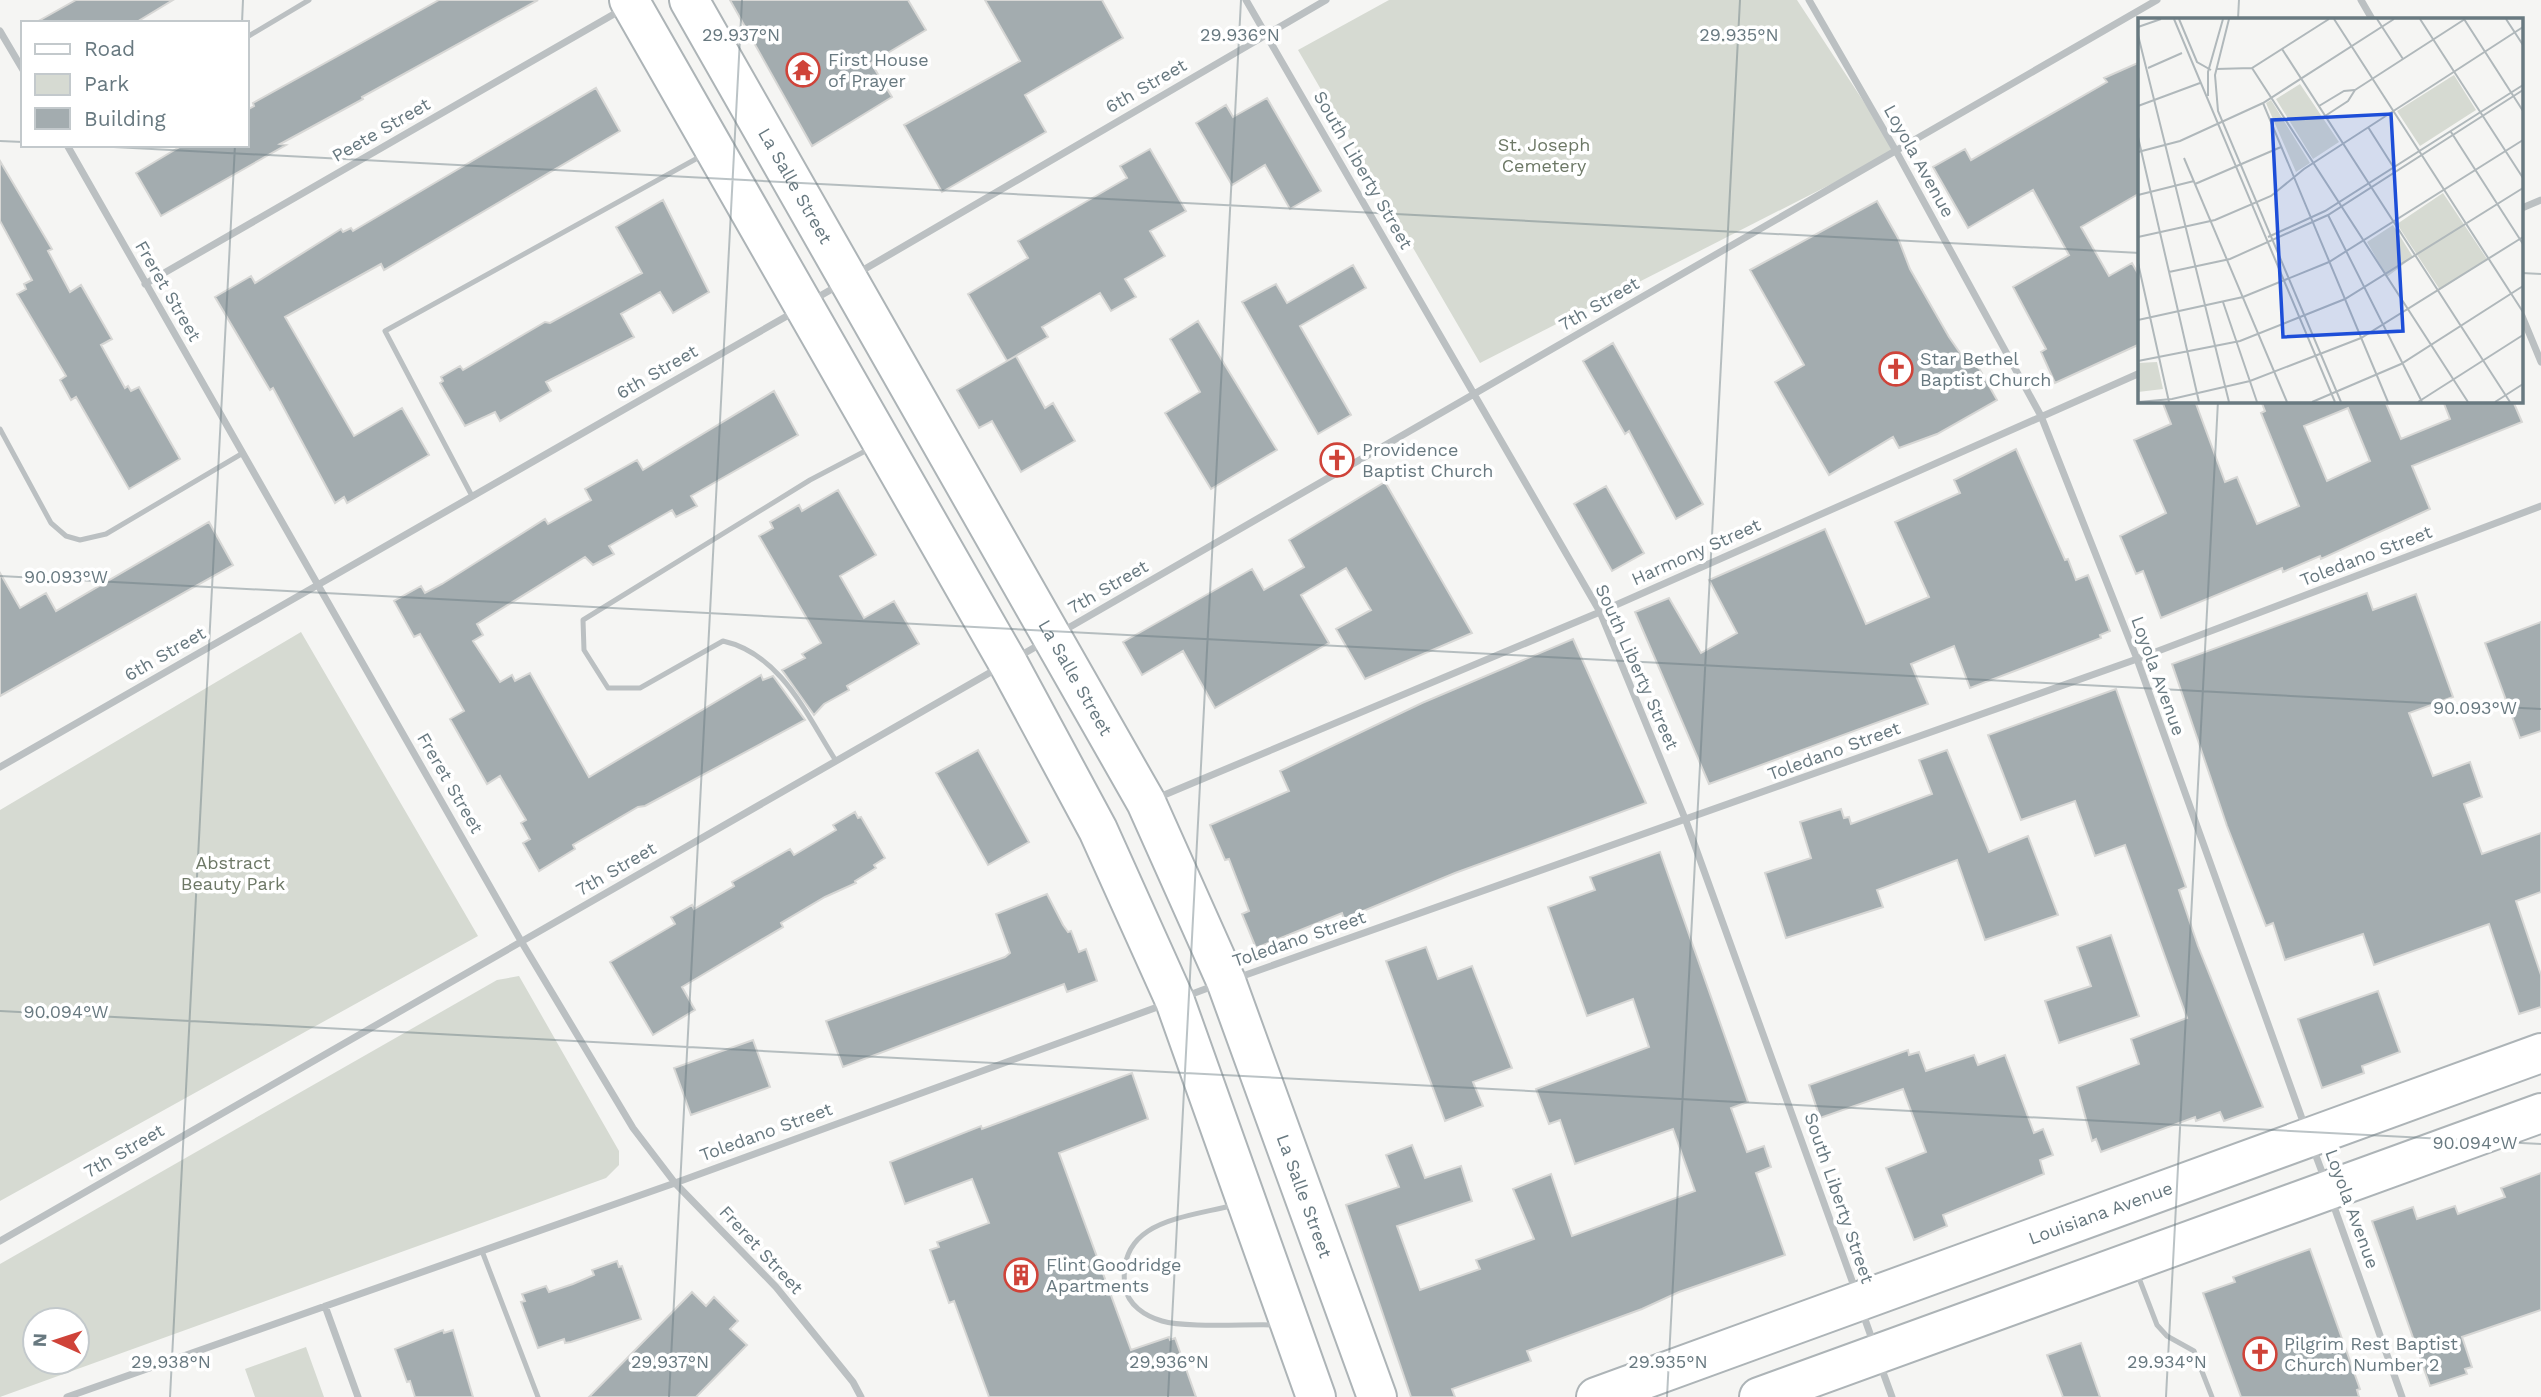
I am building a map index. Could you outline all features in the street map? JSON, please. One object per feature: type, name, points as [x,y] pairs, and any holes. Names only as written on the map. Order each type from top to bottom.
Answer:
[{"type":"street","name":"La Salle Street","points":[[688,0],[1146,802],[1226,981],[1377,1397]]},
{"type":"street","name":"South Liberty Street","points":[[1246,0],[1600,611],[1686,821],[1892,1397]]},
{"type":"street","name":"6th Street","points":[[0,767],[806,305],[1326,0]]},
{"type":"street","name":"Loyola Avenue","points":[[1809,0],[1896,151],[2041,416],[2137,659],[2402,1397]]},
{"type":"street","name":"7th Street","points":[[0,1241],[2157,0]]},
{"type":"street","points":[[2361,0],[2371,18]]},
{"type":"street","points":[[630,2],[806,305],[1008,663],[1098,830],[1175,1001],[1315,1397]]},
{"type":"street","name":"Peete Street","points":[[145,284],[630,2]]},
{"type":"street","points":[[0,31],[21,67]]},
{"type":"street","name":"Freret Street","points":[[68,147],[521,941],[620,1107],[675,1183],[776,1287],[853,1382],[862,1397]]},
{"type":"street","points":[[2524,207],[2541,200]]},
{"type":"street","points":[[2524,321],[2541,362]]},
{"type":"street","name":"Harmony Street","points":[[1146,802],[1600,611],[2138,374]]},
{"type":"street","name":"Toledano Street","points":[[67,1397],[675,1183],[1226,981],[1686,821],[2137,659],[2541,506]]},
{"type":"street","name":"Louisiana Avenue","points":[[1596,1397],[1666,1385],[1860,1303],[2541,1053]]},
{"type":"street","points":[[1759,1397],[2541,1113]]},
{"type":"street","points":[[325,1306],[358,1397]]},
{"type":"lane","points":[[248,36],[309,0]]},
{"type":"lane","points":[[472,496],[385,331],[715,149]]},
{"type":"lane","points":[[0,429],[51,523],[66,536],[80,540],[106,534],[243,453]]},
{"type":"lane","points":[[836,761],[775,670],[745,646],[723,641],[640,688],[608,688],[584,650],[583,620],[810,480],[883,442]]},
{"type":"lane","points":[[1247,1202],[1158,1224],[1139,1234],[1124,1262],[1126,1290],[1138,1311],[1163,1322],[1290,1325]]},
{"type":"lane","points":[[482,1251],[538,1397]]},
{"type":"lane","points":[[2133,1263],[2157,1325],[2167,1336],[2194,1351],[2212,1397]]},
{"type":"green space","name":"St. Joseph Cemetery","points":[[1389,0],[1797,0],[1896,151],[1480,363],[1298,50]]},
{"type":"green space","name":"Abstract Beauty Park","points":[[301,632],[478,936],[0,1201],[0,810]]},
{"type":"green space","points":[[519,976],[619,1151],[619,1165],[606,1178],[91,1364],[91,1306],[21,1306],[21,1376],[58,1376],[0,1397],[0,1264],[497,980]]},
{"type":"green space","points":[[306,1347],[324,1397],[255,1397],[245,1369]]},
{"type":"building","points":[[76,0],[173,0],[138,21],[39,21]]},
{"type":"building","points":[[439,0],[538,0],[362,97],[363,99],[280,144],[286,145],[161,216],[136,173],[180,147],[248,147],[248,109],[254,106],[253,103]]},
{"type":"building","points":[[730,0],[908,0],[926,30],[871,63],[892,97],[812,146]]},
{"type":"building","points":[[985,0],[1102,0],[1123,38],[1025,95],[1046,132],[942,192],[904,125],[1020,61]]},
{"type":"building","points":[[2138,63],[2138,194],[2081,227],[2109,276],[2132,263],[2138,274],[2138,345],[2055,383],[2041,352],[2046,349],[2013,287],[2069,255],[2033,190],[1968,228],[1933,167],[1965,149],[1971,160],[2107,82],[2104,78]]},
{"type":"building","points":[[596,88],[620,131],[384,270],[381,264],[285,317],[354,436],[402,408],[429,455],[347,503],[344,497],[335,503],[273,388],[270,390],[215,297],[251,276],[255,283],[341,229],[343,232],[351,228],[353,231]]},
{"type":"building","points":[[1267,98],[1321,191],[1290,209],[1265,165],[1232,185],[1196,123],[1226,105],[1233,117]]},
{"type":"building","points":[[1150,149],[1186,211],[1150,231],[1165,256],[1125,279],[1136,297],[1111,311],[1100,293],[1042,327],[1048,337],[1007,361],[968,294],[1028,258],[1018,241],[1127,178],[1120,166]]},
{"type":"building","points":[[0,161],[52,249],[48,251],[70,292],[81,285],[112,339],[101,345],[125,388],[128,386],[131,391],[139,387],[180,459],[129,489],[76,397],[71,400],[60,380],[66,376],[17,294],[26,289],[24,284],[32,280],[0,221]]},
{"type":"building","points":[[663,200],[709,292],[673,313],[660,292],[621,314],[634,337],[546,382],[551,391],[500,421],[495,412],[465,426],[440,383],[443,381],[441,377],[460,366],[463,370],[545,322],[550,323],[642,273],[616,227]]},
{"type":"building","points":[[1877,201],[1898,238],[1910,269],[1949,337],[1967,363],[1974,359],[1997,400],[1937,434],[1899,448],[1893,437],[1829,475],[1775,382],[1804,365],[1750,270]]},
{"type":"building","points":[[1353,265],[1366,288],[1300,326],[1351,415],[1318,434],[1242,302],[1276,284],[1287,303]]},
{"type":"building","points":[[1198,321],[1277,450],[1211,489],[1165,413],[1200,392],[1170,339]]},
{"type":"building","points":[[1613,343],[1703,504],[1676,519],[1629,431],[1625,434],[1583,361]]},
{"type":"building","points":[[1016,356],[1045,408],[1053,403],[1075,441],[1021,472],[992,421],[979,428],[957,390]]},
{"type":"building","points":[[774,391],[798,435],[691,496],[697,506],[676,517],[672,510],[609,546],[614,554],[593,565],[585,557],[477,624],[483,635],[473,641],[500,682],[512,675],[515,681],[530,673],[589,777],[761,675],[763,680],[773,676],[805,720],[645,806],[638,807],[573,845],[575,849],[539,871],[523,843],[530,839],[521,823],[526,820],[500,776],[487,784],[450,719],[464,711],[420,634],[414,637],[394,601],[421,586],[425,593],[442,584],[545,519],[548,524],[591,500],[585,489],[637,460],[643,470]]},
{"type":"building","points":[[2162,402],[2195,402],[2225,482],[2237,477],[2257,524],[2299,506],[2261,413],[2265,411],[2261,402],[2385,402],[2401,439],[2450,419],[2443,402],[2513,402],[2522,422],[2412,466],[2430,509],[2321,559],[2320,556],[2283,572],[2282,568],[2161,618],[2143,571],[2136,574],[2120,536],[2166,513],[2134,440],[2171,424]],"holes":[[[2348,408],[2370,461],[2327,481],[2304,426]]]},
{"type":"building","points":[[2016,449],[2065,560],[2068,559],[2076,580],[2088,575],[2110,631],[2100,635],[2101,638],[1970,688],[1954,646],[1911,664],[1928,704],[1709,784],[1635,612],[1669,598],[1701,653],[1737,633],[1709,580],[1825,529],[1866,624],[1929,597],[1895,522],[1960,493],[1954,480]]},
{"type":"building","points":[[1385,482],[1472,633],[1365,679],[1336,629],[1371,610],[1346,568],[1301,595],[1329,643],[1215,708],[1183,651],[1142,675],[1123,642],[1252,569],[1264,590],[1304,567],[1289,540]]},
{"type":"building","points":[[1606,486],[1644,553],[1612,571],[1574,504]]},
{"type":"building","points":[[838,490],[876,555],[840,576],[864,618],[894,601],[919,644],[847,686],[849,690],[824,704],[814,715],[782,670],[805,658],[802,654],[821,643],[759,536],[773,528],[770,522],[799,505],[802,511]]},
{"type":"building","points":[[209,522],[233,565],[0,696],[0,573],[20,608],[46,593],[56,611]]},
{"type":"building","points":[[2367,593],[2373,610],[2416,594],[2453,697],[2409,713],[2433,776],[2470,762],[2482,797],[2464,804],[2482,854],[2541,833],[2541,892],[2516,901],[2541,975],[2541,1007],[2519,1014],[2489,924],[2374,965],[2363,934],[2285,960],[2273,923],[2266,926],[2227,826],[2172,664]]},
{"type":"building","points":[[2541,622],[2541,731],[2520,738],[2485,643]]},
{"type":"building","points":[[1573,639],[1646,803],[1455,873],[1344,919],[1342,913],[1256,948],[1242,914],[1249,911],[1229,859],[1225,860],[1210,825],[1289,791],[1280,771],[1422,703]]},
{"type":"building","points":[[2116,689],[2186,887],[2179,890],[2198,946],[2263,1107],[2224,1121],[2220,1112],[2196,1121],[2195,1117],[2101,1152],[2096,1139],[2092,1141],[2077,1087],[2139,1064],[2131,1039],[2187,1018],[2125,845],[2095,856],[2075,801],[2021,820],[1988,735]]},
{"type":"building","points":[[978,750],[1029,842],[988,865],[936,773]]},
{"type":"building","points":[[1947,750],[1989,852],[2028,836],[2058,915],[1985,940],[1957,860],[1877,890],[1883,907],[1786,938],[1765,873],[1811,858],[1800,822],[1841,809],[1844,818],[1849,817],[1851,824],[1932,794],[1919,760]]},
{"type":"building","points":[[855,812],[858,818],[861,817],[885,858],[874,865],[876,868],[855,881],[856,883],[825,897],[781,923],[783,927],[682,987],[695,1010],[653,1035],[610,962],[675,924],[671,917],[692,905],[694,909],[734,886],[732,882],[790,849],[794,855],[836,830],[833,825]]},
{"type":"building","points":[[1660,852],[1748,1102],[1731,1108],[1747,1152],[1764,1146],[1771,1167],[1756,1173],[1785,1255],[1679,1292],[1642,1309],[1527,1351],[1531,1361],[1452,1389],[1455,1397],[1411,1397],[1346,1205],[1399,1187],[1386,1155],[1412,1145],[1425,1178],[1461,1166],[1472,1201],[1397,1226],[1420,1290],[1480,1269],[1476,1260],[1534,1239],[1513,1189],[1551,1174],[1572,1236],[1695,1191],[1673,1129],[1575,1164],[1560,1120],[1549,1124],[1536,1089],[1649,1047],[1633,999],[1587,1016],[1548,907],[1595,890],[1590,877]]},
{"type":"building","points":[[1047,894],[1063,925],[1068,932],[1071,931],[1079,952],[1086,949],[1097,981],[1067,992],[1064,984],[843,1067],[826,1021],[1005,957],[1010,953],[996,914]]},
{"type":"building","points":[[2111,935],[2139,1016],[2059,1043],[2045,1001],[2091,986],[2077,947]]},
{"type":"building","points":[[1426,947],[1438,979],[1472,966],[1512,1068],[1473,1082],[1483,1106],[1445,1121],[1386,961]]},
{"type":"building","points":[[2378,991],[2400,1052],[2362,1066],[2364,1073],[2322,1088],[2298,1019]]},
{"type":"building","points":[[753,1040],[770,1087],[691,1115],[674,1068]]},
{"type":"building","points":[[1908,1050],[1909,1055],[1919,1052],[1926,1071],[1974,1055],[1978,1065],[2005,1055],[2034,1133],[2043,1129],[2053,1155],[2040,1160],[2044,1174],[1943,1215],[1947,1226],[1914,1240],[1886,1168],[1926,1152],[1903,1089],[1820,1118],[1809,1085]]},
{"type":"building","name":"Flint Goodridge Apartments","points":[[1132,1073],[1148,1119],[1059,1153],[1131,1350],[1169,1337],[1170,1340],[1175,1338],[1196,1397],[989,1397],[954,1301],[949,1303],[930,1250],[939,1247],[937,1242],[989,1223],[972,1179],[905,1204],[890,1162],[981,1126],[982,1129]]},
{"type":"building","points":[[2541,1173],[2541,1310],[2462,1337],[2472,1367],[2465,1369],[2467,1374],[2430,1386],[2372,1221],[2413,1207],[2417,1219],[2455,1206],[2458,1214],[2505,1197],[2501,1188]]},
{"type":"building","points":[[2310,1249],[2360,1389],[2357,1390],[2359,1397],[2241,1397],[2203,1293],[2235,1282],[2233,1277]]},
{"type":"building","points":[[617,1261],[619,1267],[622,1266],[641,1319],[571,1342],[565,1343],[564,1339],[538,1348],[521,1302],[525,1301],[522,1294],[546,1286],[549,1292],[573,1284],[594,1275],[592,1270]]},
{"type":"building","points":[[692,1292],[706,1306],[714,1297],[738,1321],[730,1329],[747,1345],[696,1397],[589,1397]]},
{"type":"building","points":[[443,1330],[444,1333],[453,1330],[473,1397],[415,1397],[410,1381],[407,1382],[395,1349]]},
{"type":"building","points":[[2081,1343],[2100,1397],[2063,1397],[2047,1355]]},
{"type":"place","name":"First House of Prayer","points":[[803,70]]},
{"type":"place","name":"Star Bethel Baptist Church","points":[[1896,369]]},
{"type":"place","name":"Providence Baptist Church","points":[[1337,460]]},
{"type":"place","name":"Flint Goodridge Apartments","points":[[1021,1275]]},
{"type":"place","name":"Pilgrim Rest Baptist Church Number 2","points":[[2260,1354]]}]
